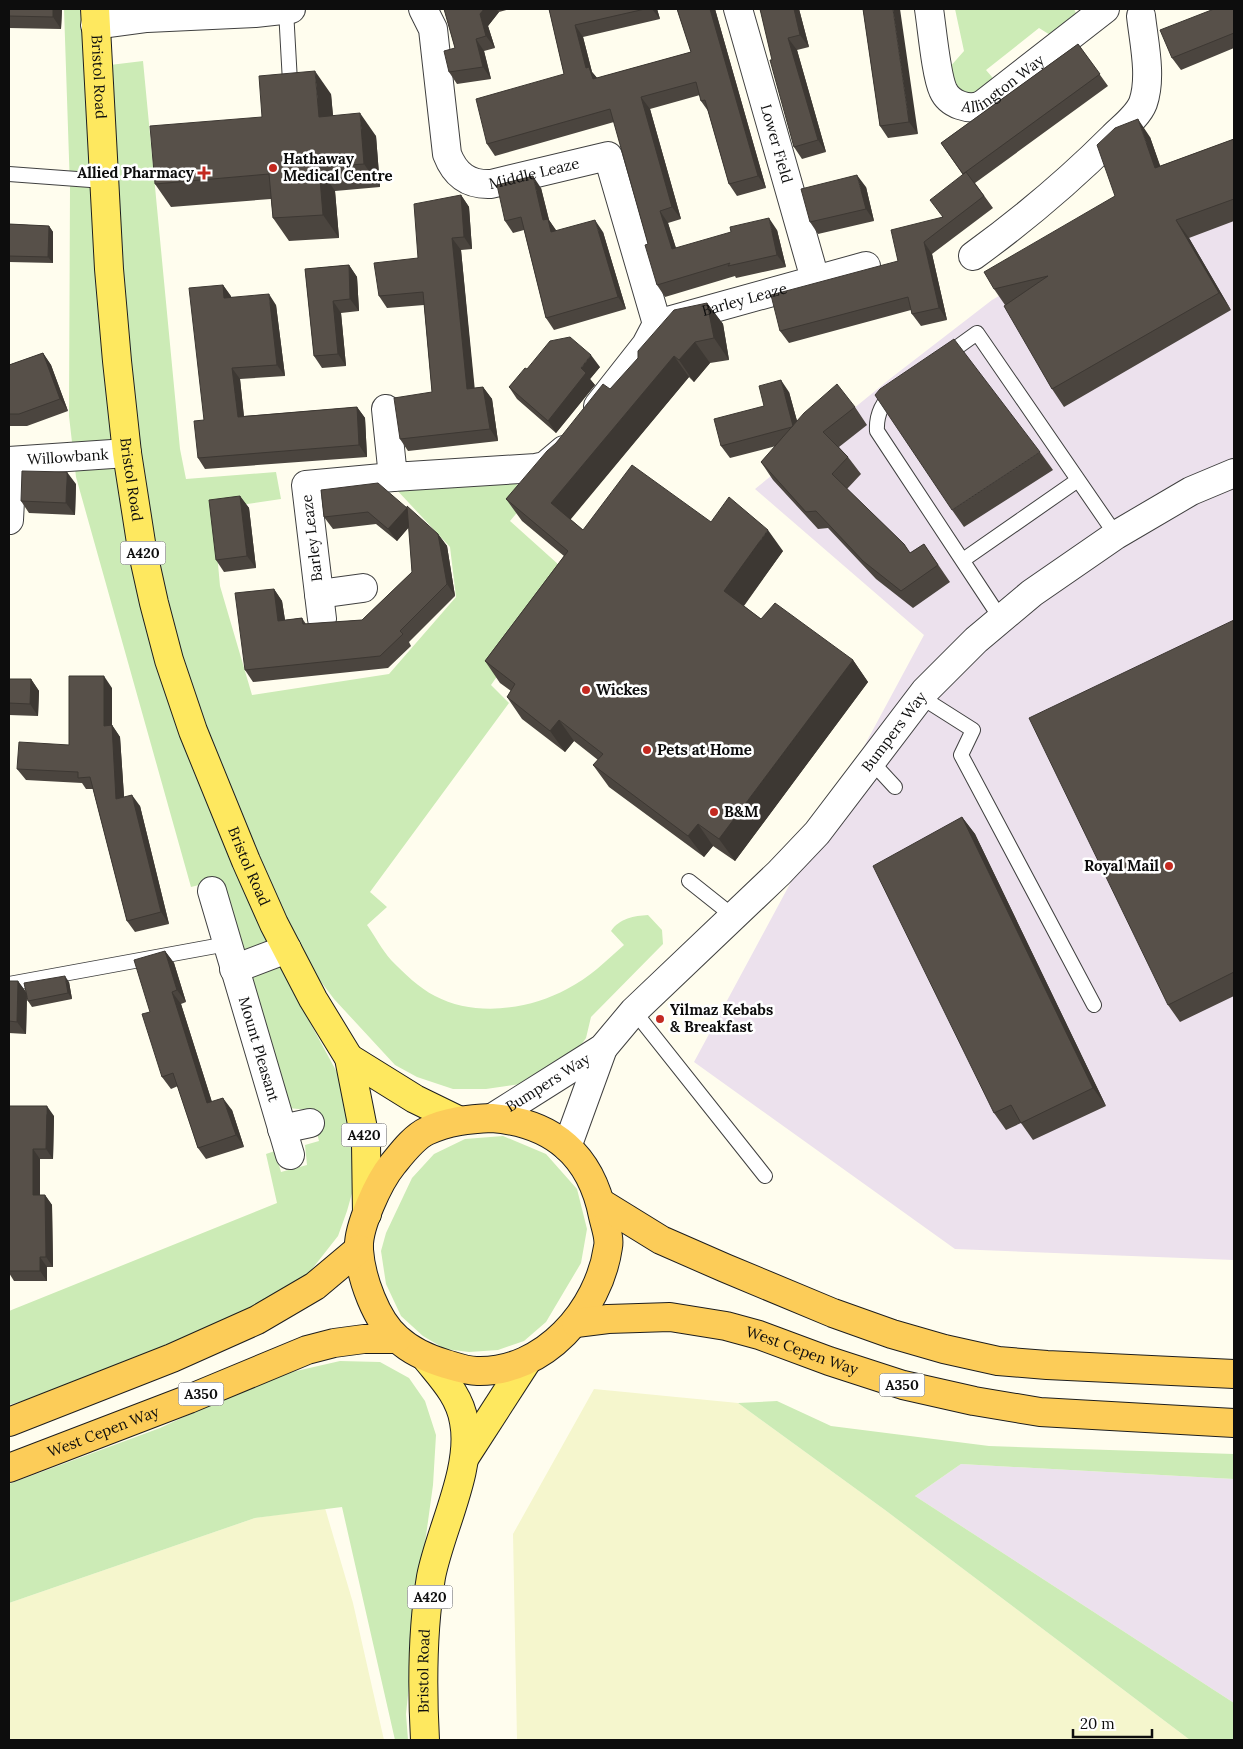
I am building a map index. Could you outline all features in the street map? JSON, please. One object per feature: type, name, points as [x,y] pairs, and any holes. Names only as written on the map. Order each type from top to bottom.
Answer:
[{"type":"highway","points":[[492,1118],[516,1120],[545,1130],[568,1147],[589,1173],[601,1204],[609,1245],[602,1274],[576,1323],[553,1344],[527,1361],[500,1370],[476,1372],[426,1358],[397,1339],[375,1305],[365,1282],[359,1249],[367,1214],[385,1174],[403,1152],[425,1131],[458,1120],[492,1118]]},
{"type":"highway","points":[[601,1204],[661,1240],[725,1268],[842,1316],[892,1334],[944,1349],[998,1360],[1047,1365],[1234,1374]]},
{"type":"highway","points":[[9,1422],[172,1358],[257,1320],[315,1286],[359,1249]]},
{"type":"highway","name":"West Cepen Way","points":[[576,1323],[640,1317],[670,1317],[726,1326],[759,1335],[904,1385],[974,1401],[1040,1412],[1234,1423]]},
{"type":"highway","name":"West Cepen Way","points":[[9,1468],[189,1399],[307,1350],[349,1341],[397,1339]]},
{"type":"main road","name":"Bristol Road","points":[[95,17],[116,352],[127,453],[142,549],[169,660],[220,799],[274,924],[313,998],[349,1058],[366,1144],[367,1214]]},
{"type":"main road","name":"Bristol Road","points":[[349,1058],[415,1099],[458,1120]]},
{"type":"main road","name":"Bristol Road","points":[[426,1358],[454,1392],[464,1422],[465,1457]]},
{"type":"main road","name":"Bristol Road","points":[[425,1740],[422,1681],[431,1577],[465,1457],[527,1361]]},
{"type":"street","points":[[95,17],[147,18],[289,9]]},
{"type":"street","name":"Middle Leaze","points":[[423,9],[433,29],[447,154],[456,172],[472,182],[491,184],[608,156],[657,324]]},
{"type":"street","name":"Lower Field","points":[[738,9],[815,279]]},
{"type":"street","name":"Allington Way","points":[[929,9],[942,88],[954,102],[973,108],[983,104],[1105,9]]},
{"type":"street","points":[[974,256],[1060,189],[1131,119],[1142,105],[1146,87],[1145,45],[1150,12],[1117,12],[1111,9]]},
{"type":"street","name":"Barley Leaze","points":[[363,588],[320,606],[306,484],[528,469],[545,466],[560,455],[580,430],[646,345],[657,324],[866,266]]},
{"type":"street","points":[[386,409],[393,477]]},
{"type":"street","name":"Willowbank","points":[[10,460],[127,453]]},
{"type":"street","points":[[9,520],[10,460]]},
{"type":"street","name":"Bumpers Way","points":[[492,1118],[603,1048],[634,1011],[780,873],[816,833],[921,697],[976,640],[1032,593],[1116,535],[1191,491],[1234,473]]},
{"type":"street","name":"Mount Pleasant","points":[[212,891],[290,1155]]},
{"type":"street","points":[[231,956],[287,949]]},
{"type":"street","name":"Bumpers Way","points":[[568,1147],[603,1048]]},
{"type":"street","points":[[282,1129],[310,1123]]},
{"type":"lane","points":[[289,9],[290,82]]},
{"type":"lane","points":[[9,174],[104,181]]},
{"type":"lane","points":[[931,366],[977,333],[1116,535]]},
{"type":"lane","points":[[908,382],[892,393],[880,408],[876,420],[877,431],[1001,619]]},
{"type":"lane","points":[[963,560],[1078,480]]},
{"type":"lane","points":[[921,697],[973,730],[961,755],[1094,1006]]},
{"type":"lane","points":[[871,761],[895,787]]},
{"type":"lane","points":[[689,881],[733,916]]},
{"type":"lane","points":[[9,984],[231,956]]},
{"type":"lane","points":[[634,1011],[765,1176]]},
{"type":"shaded area","points":[[1234,161],[1234,1260],[955,1249],[694,1062],[924,635],[755,489],[891,378],[992,300]]},
{"type":"shaded area","points":[[961,1464],[1234,1479],[1234,1703],[915,1496]]},
{"type":"green space","points":[[64,9],[80,9],[85,68],[143,61],[180,449],[186,479],[276,472],[281,499],[213,509],[220,586],[252,695],[389,674],[456,597],[450,547],[395,488],[514,482],[531,496],[510,521],[569,574],[491,685],[509,703],[370,892],[387,907],[367,925],[391,960],[423,989],[451,1003],[484,1009],[519,1006],[536,1002],[583,980],[624,945],[611,931],[628,918],[648,915],[662,930],[663,944],[591,1017],[586,1038],[576,1052],[528,1083],[486,1089],[453,1089],[417,1077],[395,1065],[334,999],[309,966],[288,982],[346,1089],[354,1115],[356,1179],[338,1236],[305,1278],[226,1324],[78,1384],[9,1405],[9,1311],[277,1203],[266,1154],[275,1151],[281,1172],[307,1165],[305,1145],[319,1141],[311,1110],[287,1108],[215,881],[191,887],[76,477],[69,416],[70,188]]},
{"type":"green space","points":[[955,9],[1074,9],[1077,15],[1055,38],[1039,28],[986,70],[998,84],[984,94],[959,96],[949,68],[964,51]]},
{"type":"green space","points":[[503,1136],[546,1154],[577,1189],[587,1229],[581,1263],[546,1322],[524,1341],[498,1350],[469,1352],[445,1349],[423,1336],[401,1316],[386,1284],[381,1251],[386,1233],[412,1178],[434,1154],[465,1139]]},
{"type":"green space","points":[[340,1361],[380,1362],[409,1378],[425,1401],[436,1435],[433,1485],[421,1572],[406,1714],[408,1740],[395,1740],[342,1507],[255,1518],[9,1603],[9,1484],[160,1428],[270,1377]]},
{"type":"green space","points":[[594,1389],[738,1403],[885,1510],[1190,1740],[517,1740],[513,1534]]},
{"type":"green space","points":[[777,1401],[831,1426],[989,1446],[1234,1454],[1234,1479],[961,1464],[915,1496],[1234,1703],[1234,1740],[1190,1740],[885,1510],[738,1403]]},
{"type":"green space","points":[[325,1508],[353,1603],[384,1740],[9,1740],[9,1603],[255,1518]]},
{"type":"building","points":[[9,9],[53,9],[53,17],[9,16]]},
{"type":"building","points":[[444,9],[484,9],[480,14],[486,36],[476,39],[483,67],[449,72],[444,51],[455,48]]},
{"type":"building","points":[[549,9],[645,9],[575,25],[586,68],[589,67],[593,79],[691,52],[677,9],[710,9],[758,176],[729,184],[705,100],[701,101],[696,82],[641,97],[672,207],[660,211],[672,249],[731,232],[730,227],[769,218],[777,255],[728,266],[730,263],[657,285],[645,245],[648,244],[610,109],[487,144],[476,99],[564,74]]},
{"type":"building","points":[[760,9],[794,9],[800,35],[788,38],[818,140],[794,147],[770,60],[772,60]]},
{"type":"building","points":[[863,9],[893,9],[909,122],[880,126]]},
{"type":"building","points":[[1214,9],[1234,9],[1234,33],[1172,58],[1160,30]]},
{"type":"building","points":[[1078,44],[1100,74],[963,174],[941,143]]},
{"type":"building","name":"Hathaway Medical Centre","points":[[315,71],[319,117],[360,113],[364,164],[319,167],[323,215],[273,218],[269,174],[155,184],[150,126],[262,117],[259,76]]},
{"type":"building","points":[[1138,119],[1155,168],[1234,139],[1234,199],[1176,220],[1219,293],[1052,389],[1004,306],[1048,276],[994,289],[984,272],[1115,196],[1097,145],[1115,128]]},
{"type":"building","points":[[966,172],[984,196],[924,242],[939,308],[912,314],[908,297],[780,331],[771,295],[898,261],[891,230],[943,217],[930,200]]},
{"type":"building","points":[[857,175],[866,209],[810,222],[801,189]]},
{"type":"building","points":[[533,176],[543,220],[548,219],[551,232],[595,220],[618,297],[546,318],[521,217],[505,221],[497,185]]},
{"type":"building","points":[[461,195],[464,237],[452,238],[467,389],[483,387],[490,429],[400,439],[394,398],[432,392],[423,292],[379,296],[374,263],[418,258],[414,204]]},
{"type":"building","points":[[9,224],[49,226],[48,257],[9,256]]},
{"type":"building","points":[[349,265],[350,299],[333,301],[338,354],[314,356],[305,269]]},
{"type":"building","points":[[223,285],[224,298],[269,294],[277,365],[232,368],[238,417],[357,407],[359,445],[198,458],[194,421],[204,420],[189,288]]},
{"type":"building","points":[[707,303],[714,338],[695,342],[679,360],[674,356],[551,503],[583,530],[632,465],[711,522],[729,497],[768,530],[724,591],[761,619],[775,603],[853,660],[719,839],[698,824],[688,836],[593,765],[603,754],[559,720],[550,731],[507,697],[515,684],[485,661],[568,551],[506,499],[556,443],[603,384],[610,389],[638,358],[638,351],[674,310]]},
{"type":"building","points":[[570,337],[591,355],[581,368],[586,373],[548,421],[509,387],[550,341]]},
{"type":"building","points":[[954,339],[1040,452],[952,510],[875,395],[880,389]]},
{"type":"building","points":[[43,353],[60,399],[19,414],[9,414],[9,365]]},
{"type":"building","points":[[781,380],[793,426],[721,446],[714,419],[764,406],[759,386]]},
{"type":"building","points":[[837,384],[855,407],[823,432],[848,457],[832,474],[904,544],[910,553],[924,544],[938,565],[901,591],[863,561],[816,511],[806,512],[761,462],[804,413]]},
{"type":"building","points":[[22,471],[67,472],[66,503],[21,501]]},
{"type":"building","points":[[378,483],[407,508],[388,529],[368,512],[324,517],[321,490]]},
{"type":"building","points":[[240,496],[247,556],[216,560],[209,500]]},
{"type":"building","points":[[407,506],[438,534],[447,584],[400,631],[403,634],[380,656],[245,670],[235,593],[274,589],[278,621],[302,618],[303,624],[362,620],[412,572]]},
{"type":"building","name":"Royal Mail","points":[[1234,620],[1234,972],[1168,1005],[1029,718]]},
{"type":"building","points":[[69,676],[104,676],[104,726],[112,725],[116,799],[132,795],[161,912],[127,921],[90,777],[78,778],[78,772],[17,769],[19,742],[69,745]]},
{"type":"building","points":[[9,679],[31,679],[30,704],[9,703]]},
{"type":"building","points":[[962,817],[1093,1088],[1021,1123],[1011,1105],[994,1113],[873,866]]},
{"type":"building","points":[[165,951],[177,990],[172,992],[207,1103],[223,1098],[236,1135],[198,1148],[173,1073],[162,1077],[142,1014],[150,1012],[134,960]]},
{"type":"building","points":[[65,976],[68,993],[28,1001],[24,983]]},
{"type":"building","points":[[9,981],[18,981],[17,1022],[9,1021]]},
{"type":"building","points":[[9,1106],[47,1106],[46,1149],[33,1149],[33,1195],[45,1195],[46,1257],[40,1257],[40,1271],[9,1271]]},
{"type":"place","name":"Hathaway Medical Centre","points":[[273,168]]},
{"type":"place","name":"Allied Pharmacy","points":[[204,173]]},
{"type":"place","name":"Wickes","points":[[586,690]]},
{"type":"place","name":"Pets at Home","points":[[647,750]]},
{"type":"place","name":"B&M","points":[[714,812]]},
{"type":"place","name":"Royal Mail","points":[[1169,866]]},
{"type":"place","name":"Yilmaz Kebabs & Breakfast","points":[[660,1019]]}]
